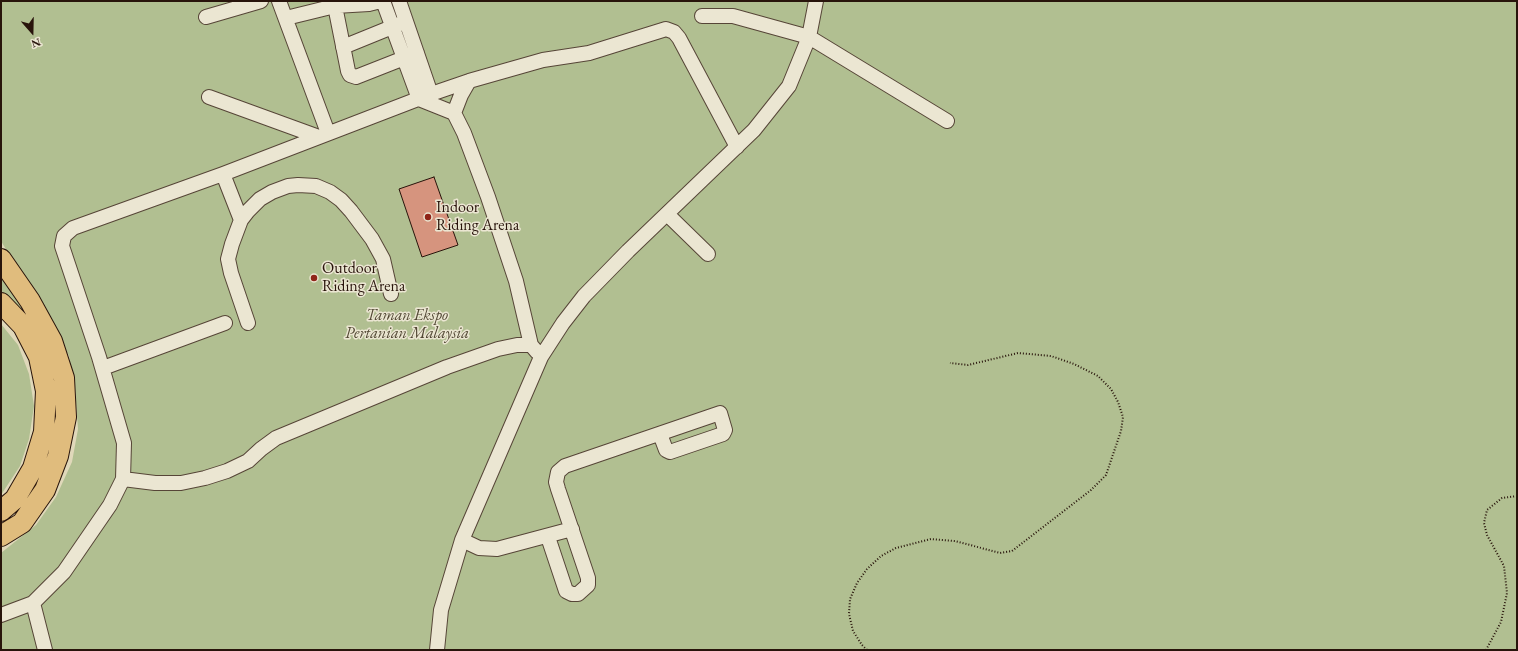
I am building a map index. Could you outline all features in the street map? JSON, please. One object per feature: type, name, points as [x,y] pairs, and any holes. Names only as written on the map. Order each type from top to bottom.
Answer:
[{"type":"highway","points":[[1,259],[30,300],[52,341],[64,378],[66,417],[58,456],[45,490],[22,522],[1,536]]},
{"type":"highway","points":[[1,303],[23,326],[40,357],[46,391],[44,432],[33,468],[15,498],[1,511]]},
{"type":"street","points":[[206,16],[261,1]]},
{"type":"street","points":[[280,1],[323,135]]},
{"type":"street","points":[[286,18],[334,4],[369,4],[382,1],[399,24],[425,96],[454,113],[464,132],[488,197],[516,281],[531,345],[541,357]]},
{"type":"street","points":[[399,1],[399,24]]},
{"type":"street","points":[[437,650],[441,610],[462,540],[541,357],[563,323],[584,296],[628,251],[754,130],[789,86],[809,37],[816,1]]},
{"type":"street","points":[[334,4],[350,76],[356,77],[411,55]]},
{"type":"street","points":[[702,16],[733,16],[809,37],[947,121]]},
{"type":"street","points":[[343,46],[399,24]]},
{"type":"street","points":[[1,615],[33,603],[64,572],[110,505],[123,479],[124,443],[103,368],[62,246],[64,236],[73,228],[223,174],[425,96],[543,60],[589,53],[666,29],[674,32],[679,38],[737,147]]},
{"type":"street","points":[[454,113],[461,95],[469,82]]},
{"type":"street","points":[[209,98],[323,135]]},
{"type":"street","points":[[223,174],[241,220]]},
{"type":"street","points":[[248,323],[231,273],[228,259],[232,244],[241,220],[260,199],[272,192],[288,186],[316,186],[330,192],[341,200],[372,239],[383,259],[391,294]]},
{"type":"street","points":[[667,214],[708,254]]},
{"type":"street","points":[[103,368],[225,323]]},
{"type":"street","points":[[123,479],[155,483],[181,483],[205,478],[227,471],[248,461],[276,438],[447,367],[498,349],[518,345],[531,345]]},
{"type":"street","points":[[548,537],[566,591],[572,594],[578,594],[588,585],[588,578],[556,482],[558,472],[565,466],[720,413],[725,432],[670,452],[666,450],[660,434]]},
{"type":"street","points":[[462,540],[479,548],[497,549],[548,537],[572,529]]},
{"type":"street","points":[[33,603],[45,650]]},
{"type":"path","points":[[867,650],[853,631],[849,614],[850,599],[857,582],[867,569],[881,556],[896,548],[931,539],[955,541],[1000,553],[1012,551],[1091,490],[1106,475],[1121,431],[1123,417],[1118,402],[1110,389],[1098,376],[1074,364],[1051,356],[1018,353],[968,364],[950,363]]},
{"type":"path","points":[[1486,650],[1500,622],[1507,593],[1504,566],[1487,535],[1484,523],[1487,510],[1502,498],[1517,496]]},
{"type":"green space","name":"Taman Ekspo Pertanian Malaysia","points":[[1,1],[1517,1],[1517,650],[1,650],[1,553],[36,525],[56,497],[72,462],[78,429],[75,388],[69,356],[1,241]]},
{"type":"green space","points":[[1,273],[30,316],[22,317],[7,295],[1,291]]},
{"type":"green space","points":[[1,324],[18,345],[29,374],[34,406],[29,439],[20,466],[1,495]]},
{"type":"building","name":"Indoor Riding Arena","points":[[434,177],[458,245],[422,257],[399,189]]},
{"type":"place","name":"Indoor Riding Arena","points":[[428,217]]},
{"type":"place","name":"Outdoor Riding Arena","points":[[314,278]]}]
